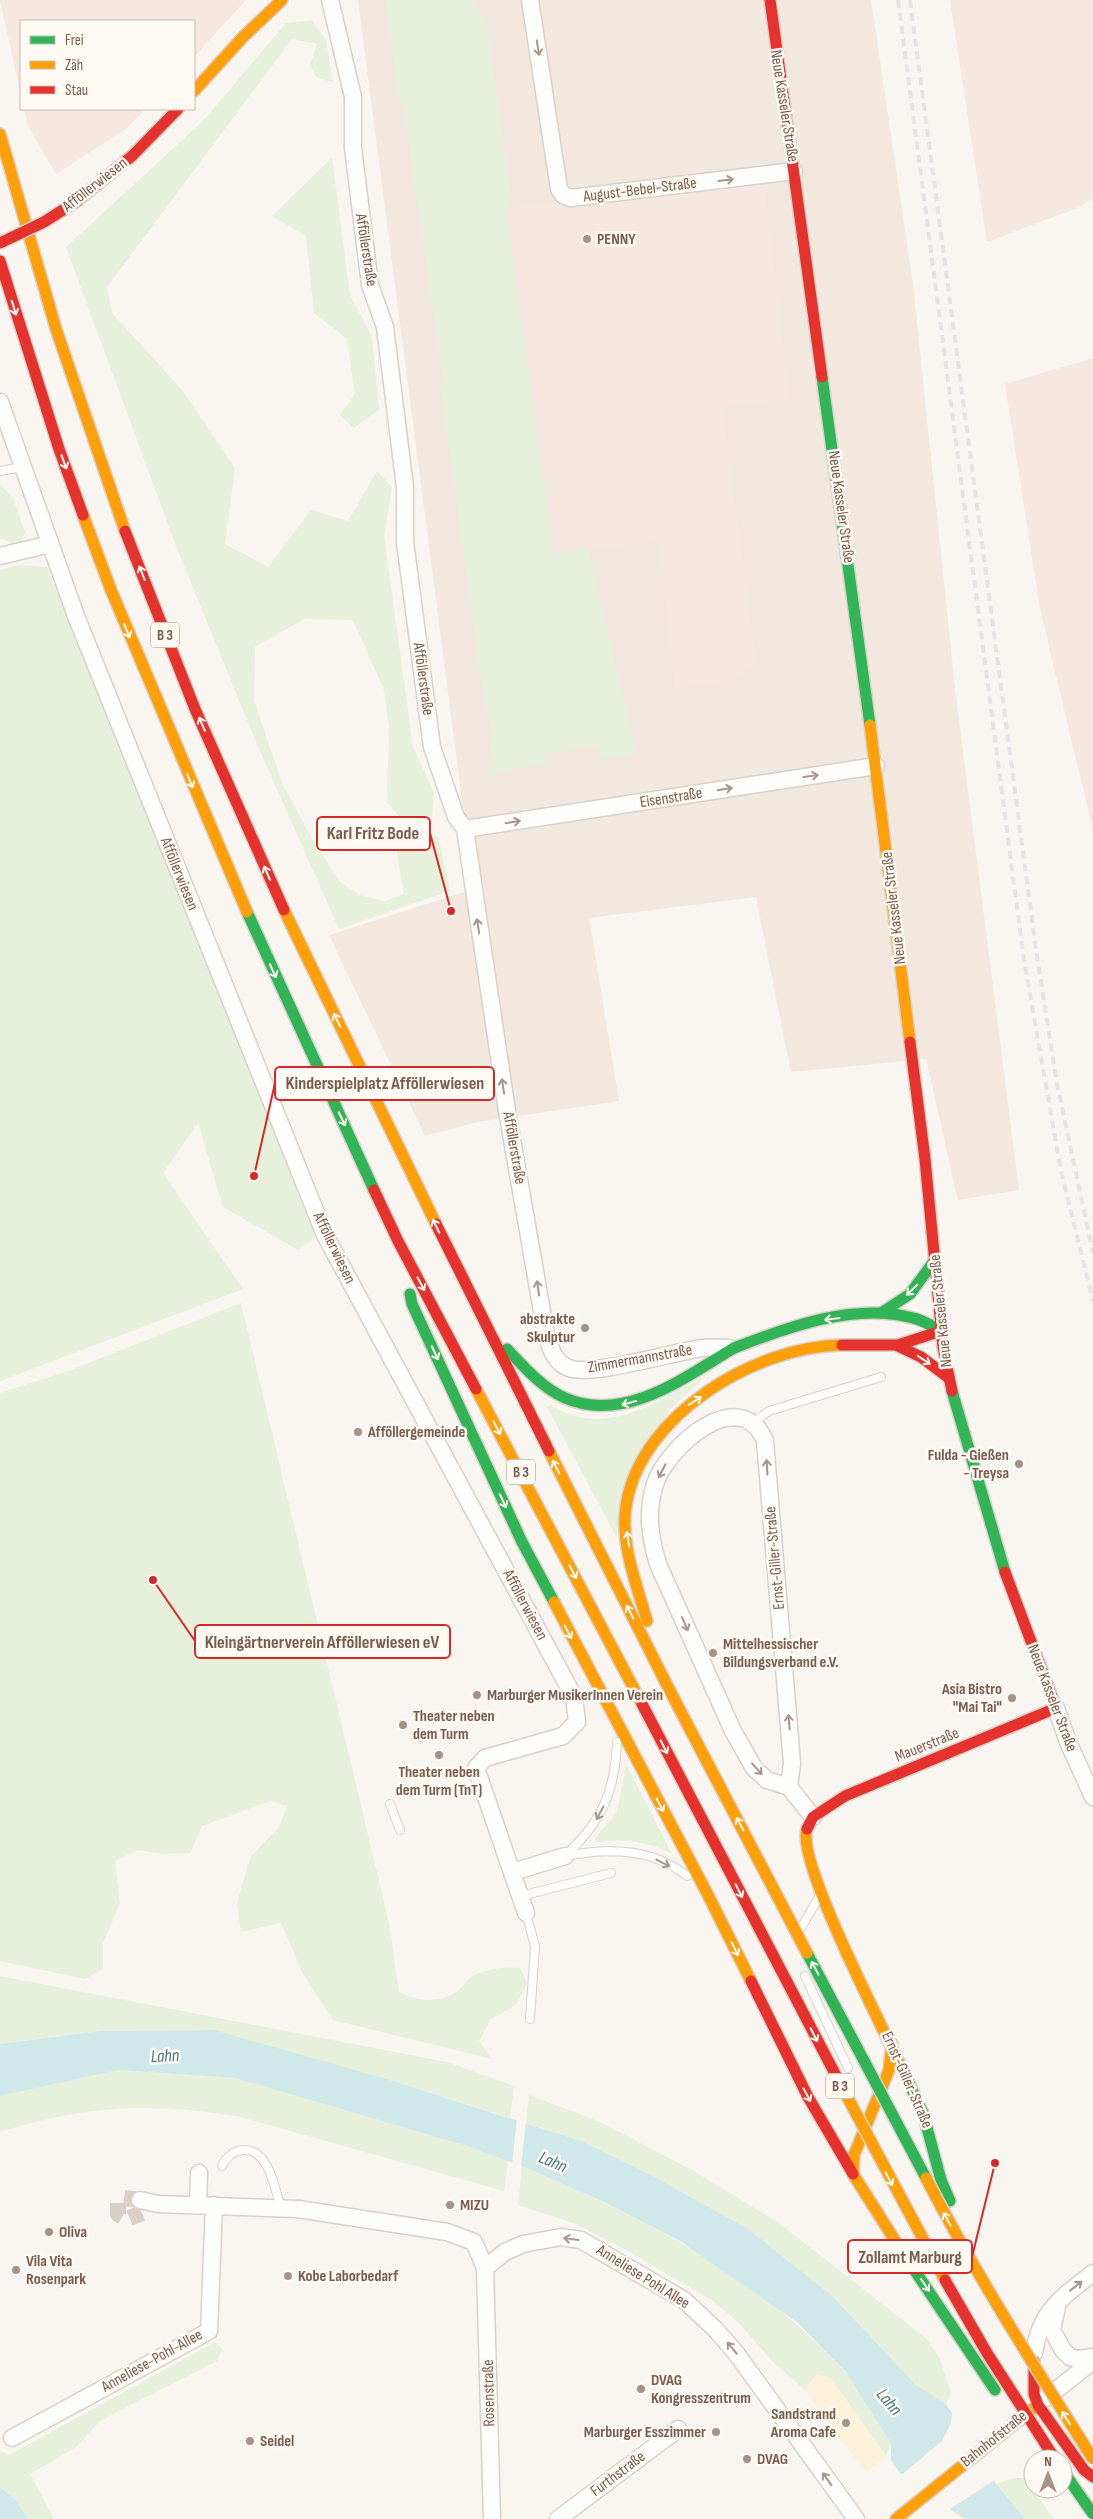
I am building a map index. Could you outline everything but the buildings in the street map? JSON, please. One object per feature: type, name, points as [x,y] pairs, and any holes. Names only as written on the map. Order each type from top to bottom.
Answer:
[{"type":"main road","points":[[195,90],[243,37],[282,0]]},
{"type":"main road","name":"Neue Kasseler Straße","points":[[770,0],[876,766],[935,1260],[941,1331],[949,1378],[997,1550],[1056,1708]]},
{"type":"main road","name":"Afföllerwiesen","points":[[0,243],[44,222],[77,201],[132,156],[177,110]]},
{"type":"main road","name":"B 3","points":[[0,134],[14,189],[106,480],[163,630],[276,894],[480,1317],[670,1691],[956,2236],[1006,2321],[1093,2459]]},
{"type":"main road","name":"B 3","points":[[0,261],[59,449],[110,590],[252,927],[398,1241],[928,2251],[987,2353],[1049,2449]]},
{"type":"main road","name":"B 3","points":[[398,1241],[412,1304],[522,1542],[707,1892],[808,2097],[853,2174]]},
{"type":"main road","points":[[881,1313],[910,1294],[935,1260]]},
{"type":"main road","points":[[480,1317],[529,1375],[558,1397],[590,1407],[608,1407],[637,1401],[734,1348],[785,1329],[814,1322],[881,1313],[910,1316],[941,1331]]},
{"type":"main road","points":[[660,1671],[627,1535],[626,1507],[630,1487],[638,1466],[649,1446],[669,1422],[687,1407],[728,1381],[767,1363],[813,1348],[898,1346],[941,1331]]},
{"type":"main road","points":[[898,1346],[921,1357],[949,1378]]},
{"type":"main road","name":"Mauerstraße","points":[[813,1817],[845,1796],[1056,1708]]},
{"type":"main road","name":"Ernst-Giller-Straße","points":[[813,1817],[806,1832],[805,1841],[821,1894],[892,2044],[930,2132],[941,2182],[981,2262],[1034,2353]]},
{"type":"main road","points":[[892,2044],[888,2070],[854,2154],[853,2174],[878,2216],[1001,2400]]},
{"type":"main road","points":[[1034,2353],[1034,2394],[1038,2405],[1084,2470],[1093,2477]]},
{"type":"main road","name":"Bahnhofstraße","points":[[896,2519],[1038,2405]]},
{"type":"main road","points":[[1008,2410],[1012,2425],[1035,2449]]},
{"type":"main road","points":[[1073,2485],[1093,2514]]},
{"type":"main road","points":[[1073,2486],[1093,2503]]},
{"type":"street","name":"Afföllerstraße","points":[[330,0],[353,97],[353,148],[370,285],[384,327],[405,487],[405,542],[432,747],[456,817],[465,829],[507,1111],[542,1316],[552,1352]]},
{"type":"street","name":"August-Bebel-Straße","points":[[530,0],[559,189],[563,195],[570,198],[794,171]]},
{"type":"street","name":"Afföllerwiesen","points":[[0,402],[76,616],[325,1235],[574,1697],[577,1722],[563,1736],[485,1758],[476,1768],[526,1913]]},
{"type":"street","points":[[0,556],[50,544]]},
{"type":"street","name":"Eisenstraße","points":[[465,829],[876,766]]},
{"type":"street","name":"Zimmermannstraße","points":[[552,1352],[563,1365],[574,1370],[619,1365],[701,1348],[734,1348]]},
{"type":"street","points":[[754,1422],[732,1418],[716,1420],[697,1431],[666,1462],[655,1484],[649,1511],[650,1537],[658,1564],[733,1731],[754,1768],[767,1780],[789,1787],[813,1817]]},
{"type":"street","name":"Ernst-Giller-Straße","points":[[754,1422],[760,1429],[765,1441],[792,1763],[789,1787]]},
{"type":"street","name":"Neue Kasseler Straße","points":[[1056,1708],[1068,1742],[1093,1797]]},
{"type":"street","points":[[513,1872],[565,1856]]},
{"type":"street","name":"Anneliese-Pohl-Allee","points":[[12,2438],[209,2331],[206,2204],[199,2173]]},
{"type":"street","points":[[141,2206],[206,2204],[281,2208],[447,2232],[474,2242],[485,2268]]},
{"type":"street","name":"Anneliese Pohl Allee","points":[[485,2268],[505,2252],[523,2244],[561,2237],[581,2240],[684,2300],[715,2329],[736,2353],[856,2519]]},
{"type":"street","name":"Rosenstraße","points":[[485,2268],[492,2519]]},
{"type":"street","points":[[1034,2353],[1040,2326],[1060,2299],[1093,2273]]},
{"type":"street","points":[[1060,2299],[1052,2323],[1056,2338],[1070,2357],[1078,2359],[1093,2357]]},
{"type":"street","name":"Bahnhofstraße","points":[[1038,2405],[1093,2361]]},
{"type":"street","name":"Furthstraße","points":[[566,2517],[678,2430]]},
{"type":"lane","points":[[0,470],[23,467]]},
{"type":"lane","points":[[754,1422],[770,1410],[881,1377]]},
{"type":"lane","points":[[565,1856],[584,1838],[599,1817],[610,1793],[616,1768],[617,1741],[613,1716]]},
{"type":"lane","points":[[390,1804],[400,1830]]},
{"type":"lane","points":[[565,1856],[595,1850],[633,1853],[656,1859],[683,1873],[707,1892]]},
{"type":"lane","points":[[521,1896],[611,1874]]},
{"type":"lane","points":[[795,1946],[796,1939],[821,1894]]},
{"type":"lane","points":[[526,1913],[535,1946],[530,2019]]},
{"type":"lane","points":[[802,1971],[854,2080]]},
{"type":"lane","points":[[222,2166],[229,2156],[239,2151],[248,2150],[258,2153],[264,2160],[281,2208]]},
{"type":"lane","points":[[979,2321],[980,2362],[988,2379]]},
{"type":"shaded area","points":[[0,0],[246,0],[195,56],[195,20],[20,20],[20,91]]},
{"type":"shaded area","points":[[358,0],[871,0],[913,284],[955,689],[1019,1190],[958,1200],[926,1059],[791,1072],[756,897],[589,918],[619,1101],[478,1122],[425,1136],[329,935],[480,887],[462,800]]},
{"type":"shaded area","points":[[950,0],[1093,0],[1093,198],[1080,207],[987,242]]},
{"type":"shaded area","points":[[24,110],[144,110],[126,129],[56,174],[28,126]]},
{"type":"shaded area","points":[[763,176],[789,398],[722,407],[756,664],[734,679],[675,689],[660,541],[554,553],[505,209],[571,198]]},
{"type":"shaded area","points":[[1093,358],[1093,830],[1040,609],[1005,384]]},
{"type":"green space","points":[[385,0],[474,0],[487,24],[512,201],[506,210],[554,553],[588,549],[637,754],[601,759],[599,746],[545,754],[546,764],[500,771],[500,774],[489,775],[487,764],[492,764],[489,738],[492,737],[489,716],[486,716],[440,383],[443,382],[403,104],[400,104]]},
{"type":"green space","points":[[312,20],[326,40],[333,82],[317,78],[310,66],[317,44],[292,39],[107,287],[112,313],[182,390],[235,468],[225,544],[268,567],[311,510],[348,521],[377,471],[392,487],[384,535],[413,747],[434,792],[432,816],[402,820],[387,802],[389,727],[384,690],[353,620],[304,619],[255,647],[254,700],[282,783],[311,837],[340,882],[359,895],[385,901],[404,894],[397,852],[411,839],[438,836],[450,891],[339,929],[256,742],[176,546],[66,247],[203,121],[286,23]]},
{"type":"green space","points":[[332,158],[350,295],[372,337],[379,410],[354,428],[340,415],[355,394],[347,339],[314,313],[306,236],[272,216]]},
{"type":"green space","points":[[0,484],[13,498],[25,532],[19,546],[3,539],[0,540]]},
{"type":"green space","points":[[19,565],[47,567],[260,1092],[320,1233],[298,1250],[223,1207],[198,1123],[163,1173],[243,1289],[0,1381],[0,570]]},
{"type":"green space","points":[[241,1303],[389,1923],[399,1992],[422,2000],[436,2000],[458,1991],[469,1978],[477,1974],[501,1968],[520,1968],[527,1983],[516,2005],[491,2019],[479,2041],[492,2059],[333,2020],[302,1972],[281,1923],[241,1932],[237,1902],[251,1856],[279,1827],[287,1806],[270,1801],[202,1826],[190,1853],[163,1854],[138,1850],[115,1861],[120,1903],[103,1943],[103,1969],[85,1979],[0,1961],[0,1393],[68,1371]]},
{"type":"green space","points":[[706,1376],[669,1410],[616,1536],[547,1407],[551,1405],[571,1415],[591,1419],[611,1418],[649,1405]]},
{"type":"green space","points":[[626,1764],[672,1854],[654,1846],[636,1842],[598,1842],[595,1838],[617,1812]]},
{"type":"green space","points":[[0,1976],[447,2062],[514,2086],[510,2118],[380,2077],[214,2030],[100,2031],[0,2044]]},
{"type":"green space","points":[[118,2070],[235,2078],[467,2146],[508,2161],[504,2191],[241,2117],[209,2112],[148,2108],[91,2111],[61,2116],[0,2132],[0,2096]]},
{"type":"green space","points":[[529,2095],[598,2121],[692,2170],[779,2223],[927,2339],[940,2359],[951,2393],[946,2404],[916,2385],[748,2229],[653,2176],[581,2141],[526,2123]]},
{"type":"green space","points":[[522,2166],[609,2205],[652,2227],[734,2276],[773,2305],[809,2336],[856,2386],[891,2443],[886,2456],[830,2377],[816,2375],[805,2390],[772,2361],[739,2323],[713,2301],[626,2250],[576,2224],[518,2205]]},
{"type":"green space","points":[[215,2342],[222,2349],[217,2361],[100,2421],[75,2448],[30,2474],[54,2519],[28,2519],[16,2500],[0,2487],[0,2451],[9,2455]]},
{"type":"green space","points":[[1013,2478],[1023,2478],[1023,2499],[1039,2499],[1054,2519],[1025,2519],[996,2484]]},
{"type":"sand","name":"Sandstrand Aroma Cafe","points":[[816,2375],[830,2377],[886,2456],[866,2473],[805,2390]]},
{"type":"water","name":"Lahn","points":[[214,2030],[380,2077],[581,2141],[653,2176],[748,2229],[832,2296],[916,2385],[946,2404],[996,2484],[1025,2519],[964,2519],[899,2472],[891,2460],[891,2443],[845,2371],[798,2323],[680,2241],[604,2202],[522,2166],[467,2146],[235,2078],[118,2070],[0,2096],[0,2044],[100,2031]]},
{"type":"water","points":[[0,2487],[16,2500],[28,2519],[0,2519]]},
{"type":"pier","points":[[517,2118],[526,2120],[521,2168],[512,2165]]},
{"type":"pier","points":[[953,2410],[996,2479],[949,2510],[900,2476],[942,2441],[951,2423]]},
{"type":"tunnel","points":[[140,2200],[124,2198],[118,2203],[118,2214],[127,2219],[142,2213]]},
{"type":"railway","points":[[898,0],[1024,960],[1061,1171],[1093,1301]]},
{"type":"railway","points":[[910,0],[1036,950],[1057,1084],[1093,1253]]},
{"type":"traffic: fast","points":[[822,377],[870,725]]},
{"type":"traffic: fast","points":[[247,912],[374,1190]]},
{"type":"traffic: fast","points":[[881,1313],[910,1294],[935,1260]]},
{"type":"traffic: fast","points":[[410,1294],[412,1304],[522,1542],[554,1602]]},
{"type":"traffic: fast","points":[[734,1348],[799,1325],[822,1319],[868,1313],[891,1314],[913,1318],[941,1331]]},
{"type":"traffic: fast","points":[[507,1349],[534,1376],[557,1394],[587,1405],[610,1405],[654,1394],[734,1348]]},
{"type":"traffic: fast","points":[[952,1391],[1005,1572]]},
{"type":"traffic: fast","points":[[807,1953],[926,2178]]},
{"type":"traffic: fast","points":[[906,2077],[923,2113],[941,2180],[950,2201]]},
{"type":"traffic: fast","points":[[901,2250],[995,2390]]},
{"type":"traffic: fast","points":[[1073,2485],[1093,2514]]},
{"type":"traffic: slow","points":[[195,90],[243,37],[282,0]]},
{"type":"traffic: slow","points":[[0,134],[56,329],[125,531]]},
{"type":"traffic: slow","points":[[83,515],[111,590],[247,912]]},
{"type":"traffic: slow","points":[[870,725],[910,1042]]},
{"type":"traffic: slow","points":[[284,910],[436,1224]]},
{"type":"traffic: slow","points":[[647,1621],[630,1564],[625,1535],[625,1520],[626,1506],[636,1473],[654,1443],[678,1415],[707,1392],[740,1372],[774,1358],[809,1348],[842,1345]]},
{"type":"traffic: slow","points":[[476,1389],[642,1704]]},
{"type":"traffic: slow","points":[[549,1451],[670,1691]]},
{"type":"traffic: slow","points":[[554,1602],[707,1893],[751,1981]]},
{"type":"traffic: slow","points":[[670,1691],[807,1953]]},
{"type":"traffic: slow","points":[[807,1829],[807,1847],[828,1911],[906,2077]]},
{"type":"traffic: slow","points":[[892,2044],[889,2070],[854,2155],[853,2174],[901,2250]]},
{"type":"traffic: slow","points":[[843,2089],[945,2280]]},
{"type":"traffic: slow","points":[[926,2178],[986,2285],[1093,2459]]},
{"type":"traffic: slow","points":[[896,2519],[1038,2405]]},
{"type":"traffic: jam","points":[[770,0],[822,377]]},
{"type":"traffic: jam","points":[[77,201],[132,156],[177,110]]},
{"type":"traffic: jam","points":[[0,243],[44,222],[77,201]]},
{"type":"traffic: jam","points":[[0,261],[59,449],[83,515]]},
{"type":"traffic: jam","points":[[125,531],[195,709],[284,910]]},
{"type":"traffic: jam","points":[[910,1042],[925,1159],[943,1347],[952,1391]]},
{"type":"traffic: jam","points":[[374,1190],[398,1241],[476,1389]]},
{"type":"traffic: jam","points":[[436,1224],[549,1451]]},
{"type":"traffic: jam","points":[[842,1345],[898,1345],[941,1331]]},
{"type":"traffic: jam","points":[[898,1346],[921,1357],[949,1378]]},
{"type":"traffic: jam","points":[[807,1829],[813,1817],[845,1796],[1056,1708],[1005,1572]]},
{"type":"traffic: jam","points":[[642,1704],[843,2089]]},
{"type":"traffic: jam","points":[[751,1981],[808,2097],[853,2174]]},
{"type":"traffic: jam","points":[[945,2280],[987,2353],[1049,2449]]},
{"type":"traffic: jam","points":[[1034,2361],[1034,2394],[1038,2405],[1084,2470],[1093,2477]]},
{"type":"place","name":"PENNY","points":[[587,239]]},
{"type":"place","name":"Karl Fritz Bode","points":[[451,911]]},
{"type":"place","name":"Kinderspielplatz Afföllerwiesen","points":[[254,1176]]},
{"type":"place","name":"abstrakte Skulptur","points":[[585,1328]]},
{"type":"place","name":"Afföllergemeinde","points":[[358,1432]]},
{"type":"place","name":"Fulda - Gießen - Treysa","points":[[1019,1464]]},
{"type":"place","name":"Kleingärtnerverein Afföllerwiesen eV","points":[[153,1580]]},
{"type":"place","name":"Mittelhessischer Bildungsverband e.V.","points":[[713,1653]]},
{"type":"place","name":"Marburger MusikerInnen Verein","points":[[477,1695]]},
{"type":"place","name":"Asia Bistro \"Mai Tai\"","points":[[1012,1698]]},
{"type":"place","name":"Theater neben dem Turm","points":[[403,1725]]},
{"type":"place","name":"Theater neben dem Turm (TnT)","points":[[439,1755]]},
{"type":"place","name":"Zollamt Marburg","points":[[995,2163]]},
{"type":"place","name":"MIZU","points":[[450,2205]]},
{"type":"place","name":"Oliva","points":[[49,2232]]},
{"type":"place","name":"Vila Vita Rosenpark","points":[[16,2270]]},
{"type":"place","name":"Kobe Laborbedarf","points":[[288,2276]]},
{"type":"place","name":"DVAG Kongresszentrum","points":[[641,2389]]},
{"type":"place","name":"Sandstrand Aroma Cafe","points":[[846,2423]]},
{"type":"place","name":"Marburger Esszimmer","points":[[716,2432]]},
{"type":"place","name":"Seidel","points":[[250,2441]]},
{"type":"place","name":"DVAG","points":[[747,2459]]}]
